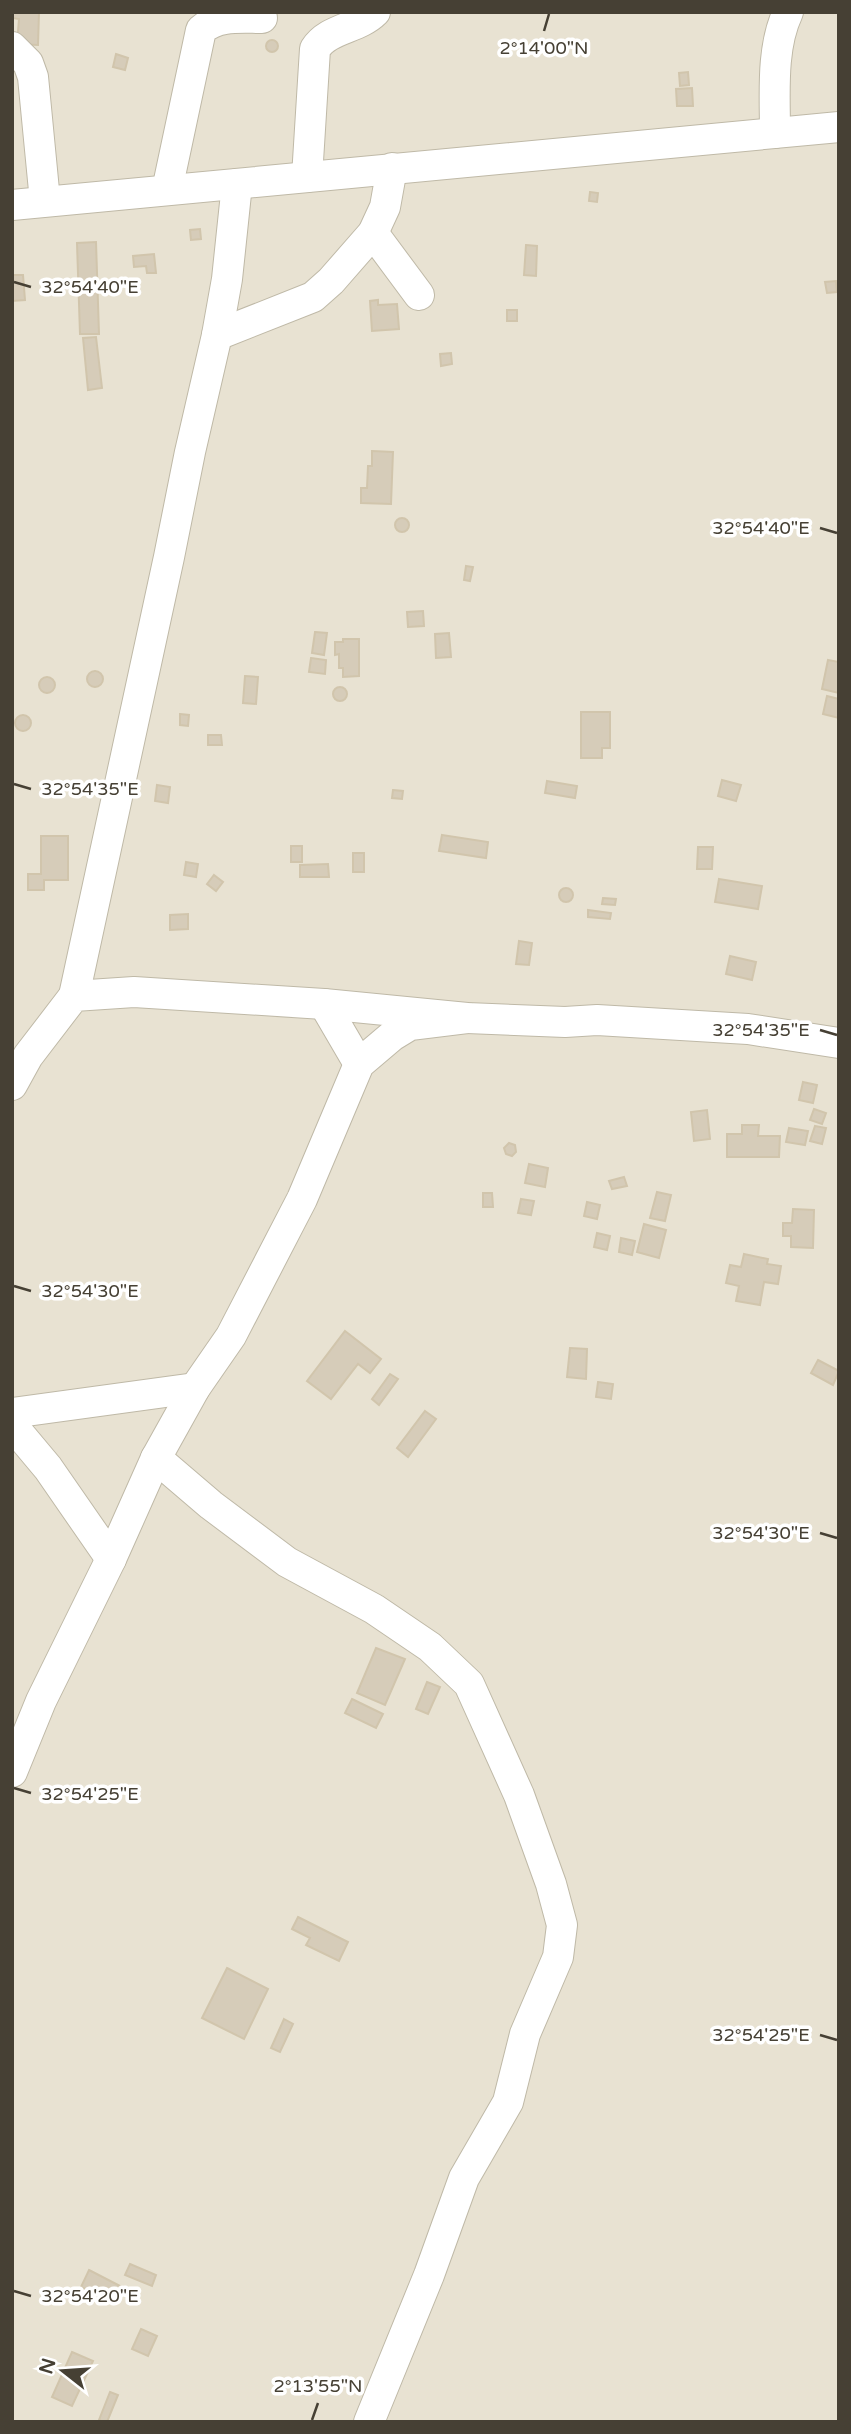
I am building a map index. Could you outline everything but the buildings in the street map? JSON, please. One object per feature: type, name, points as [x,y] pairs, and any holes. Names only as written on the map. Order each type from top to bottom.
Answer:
[{"type":"street","points":[[307,177],[315,49],[327,37],[366,20],[375,12]]},
{"type":"street","points":[[775,134],[777,60],[783,17]]},
{"type":"street","points":[[167,190],[201,30],[220,19],[262,18]]},
{"type":"street","points":[[12,47],[28,63],[33,77],[45,201]]},
{"type":"street","points":[[12,205],[839,127]]},
{"type":"street","points":[[217,335],[313,297],[349,263],[373,233],[385,207],[392,168]]},
{"type":"street","points":[[12,1085],[28,1056],[74,996],[217,335],[227,279],[237,184]]},
{"type":"street","points":[[373,233],[419,295]]},
{"type":"street","points":[[74,996],[134,992],[324,1004],[467,1018],[565,1022],[597,1020],[748,1029],[839,1043]]},
{"type":"street","points":[[324,1004],[359,1064]]},
{"type":"street","points":[[12,1772],[41,1701],[111,1559],[156,1458],[195,1388],[231,1336],[302,1199],[359,1064],[392,1036],[410,1025],[467,1018]]},
{"type":"street","points":[[12,1413],[195,1388]]},
{"type":"street","points":[[12,1425],[48,1468],[111,1559]]},
{"type":"street","points":[[156,1458],[211,1505],[287,1562],[374,1609],[430,1647],[469,1684],[519,1795],[551,1884],[562,1925],[558,1957],[525,2034],[508,2102],[464,2178],[429,2275],[369,2422]]},
{"type":"shaded area","points":[[12,12],[839,12],[839,2422],[12,2422]]}]
